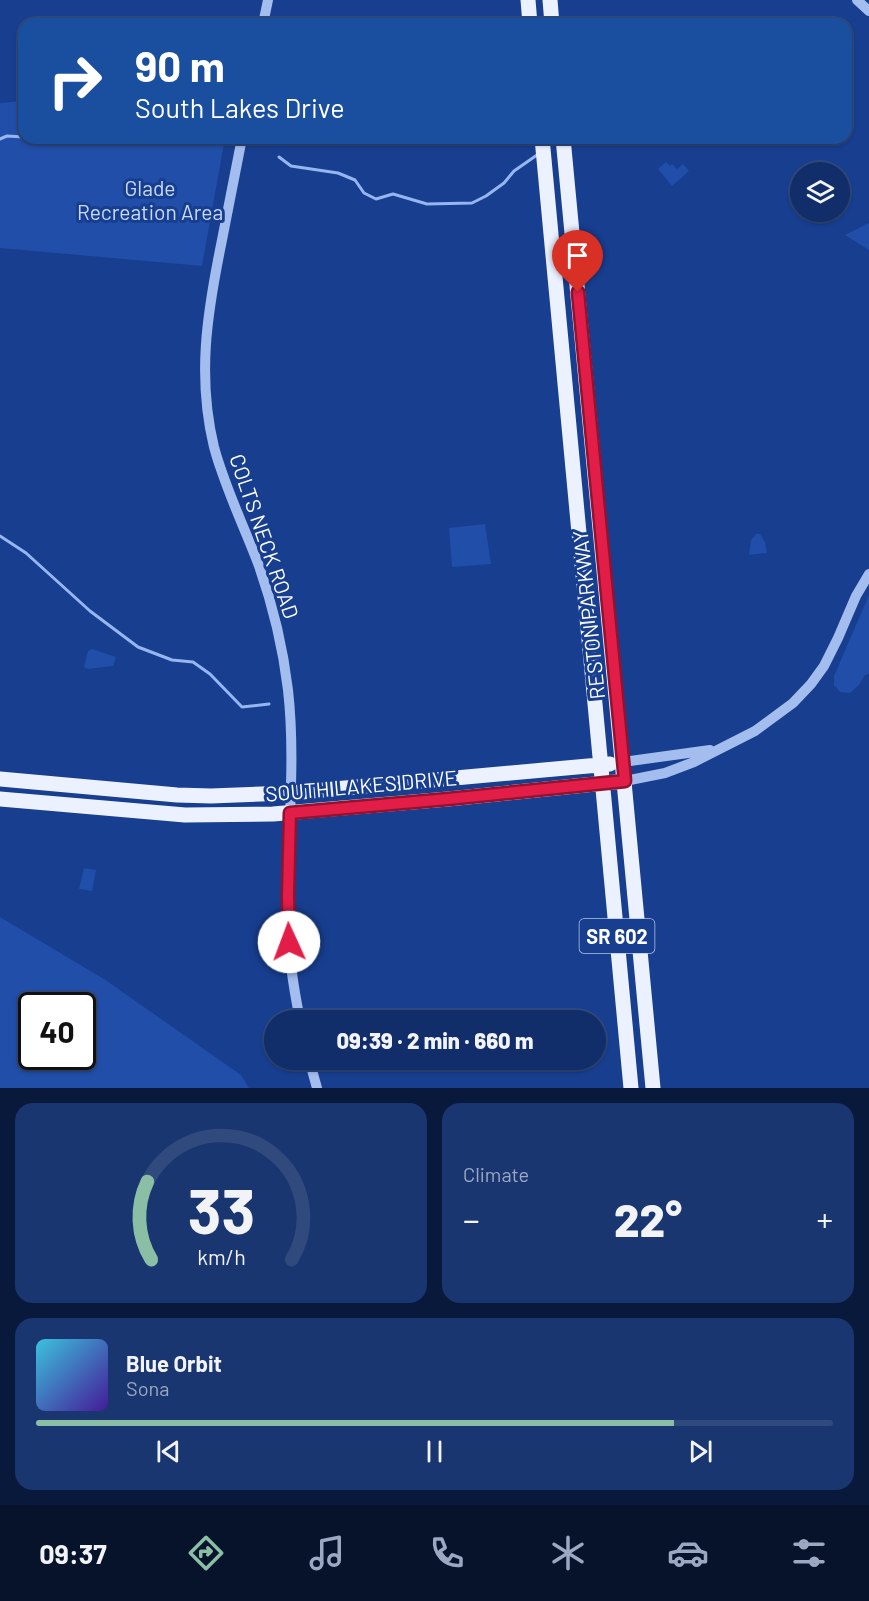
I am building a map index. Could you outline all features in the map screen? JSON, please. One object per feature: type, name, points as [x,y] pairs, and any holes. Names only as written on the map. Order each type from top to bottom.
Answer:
[{"type":"main road","points":[[528,0],[530,18]]},
{"type":"main road","points":[[550,0],[552,18]]},
{"type":"main road","name":"RESTON PARKWAY","points":[[543,144],[631,1088]]},
{"type":"main road","name":"RESTON PARKWAY","points":[[564,144],[653,1088]]},
{"type":"main road","name":"SOUTH LAKES DRIVE","points":[[2,779],[211,796],[290,793],[623,762]]},
{"type":"main road","name":"SOUTH LAKES DRIVE","points":[[1,799],[185,815],[290,813],[625,781]]},
{"type":"street","points":[[264,18],[268,0]]},
{"type":"street","points":[[857,0],[869,10]]},
{"type":"street","name":"COLTS NECK ROAD","points":[[241,144],[208,318],[204,366],[205,391],[219,462],[259,567],[286,675],[289,706],[290,793],[289,942],[298,1010]]},
{"type":"street","name":"SOUTH LAKES DRIVE","points":[[625,781],[651,776],[694,762],[747,736],[793,703],[811,684],[830,655],[856,596],[869,574]]},
{"type":"street","name":"SOUTH LAKES DRIVE","points":[[623,762],[720,748]]},
{"type":"street","points":[[1,799],[2,779]]},
{"type":"street","points":[[312,1070],[317,1088]]},
{"type":"green space","name":"Glade Recreation Area","points":[[18,102],[18,144],[224,144],[202,266],[0,248],[0,103]]},
{"type":"green space","points":[[666,162],[677,169],[683,164],[689,171],[672,186],[658,169]]},
{"type":"green space","points":[[869,223],[869,250],[845,235]]},
{"type":"green space","points":[[485,524],[491,564],[452,567],[449,528]]},
{"type":"green space","points":[[756,534],[760,534],[765,542],[767,553],[749,555],[751,540]]},
{"type":"green space","points":[[869,595],[869,674],[865,675],[850,693],[840,692],[834,685],[834,676]]},
{"type":"green space","points":[[92,649],[116,657],[113,666],[88,669],[84,667],[88,651]]},
{"type":"green space","points":[[84,868],[96,870],[92,891],[79,889]]},
{"type":"green space","points":[[0,917],[104,979],[241,1075],[249,1088],[0,1088]]},
{"type":"waterway","points":[[0,139],[7,136],[18,137]]},
{"type":"waterway","points":[[279,157],[291,166],[338,173],[355,180],[364,193],[376,199],[393,194],[427,204],[472,203],[504,183],[514,171],[537,155]]},
{"type":"waterway","points":[[0,536],[26,553],[90,611],[138,647],[172,660],[193,662],[210,674],[242,707],[269,704]]},
{"type":"route","points":[[289,942],[290,813],[625,781],[578,292]]}]
